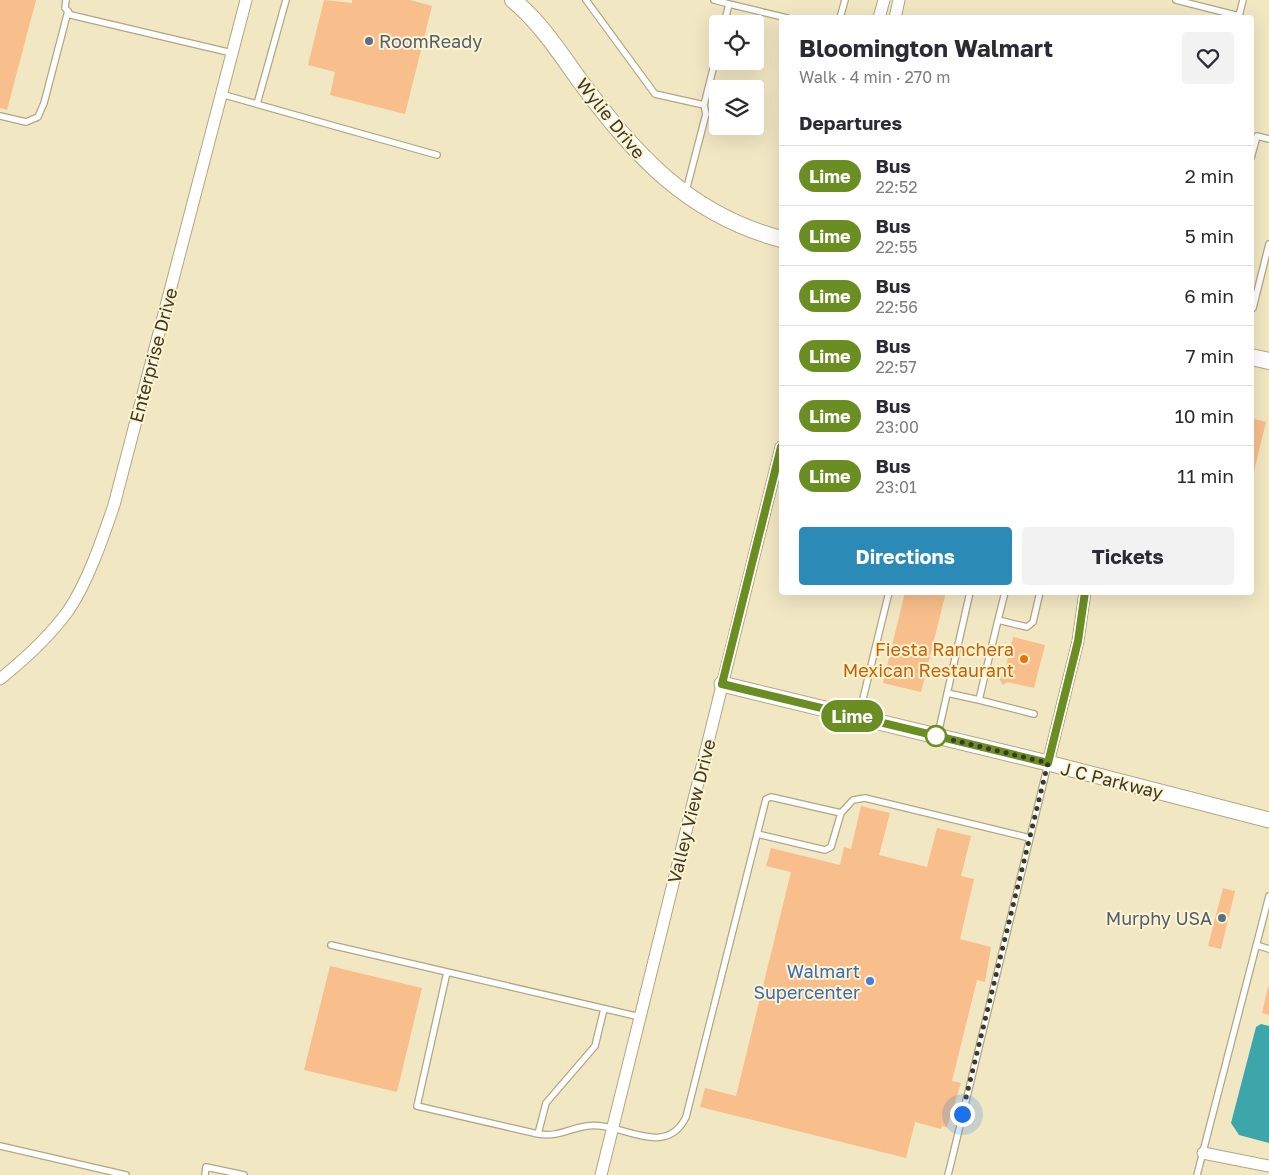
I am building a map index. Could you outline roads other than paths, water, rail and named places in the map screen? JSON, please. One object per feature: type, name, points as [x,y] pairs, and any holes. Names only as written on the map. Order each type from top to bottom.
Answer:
[{"type":"main road","name":"Wylie Drive","points":[[513,0],[537,24],[624,139],[658,172],[700,204],[742,226],[779,238]]},
{"type":"main road","points":[[1254,358],[1269,361]]},
{"type":"street","name":"Enterprise Drive","points":[[0,679],[30,654],[68,610],[99,549],[116,495],[246,0]]},
{"type":"street","points":[[881,15],[884,0]]},
{"type":"street","points":[[896,15],[899,0]]},
{"type":"street","name":"Valley View Drive","points":[[601,1175],[614,1129],[779,455]]},
{"type":"street","points":[[1048,763],[1078,641],[1084,595]]},
{"type":"street","name":"J C Parkway","points":[[722,684],[1048,763],[1269,820]]},
{"type":"street","points":[[1203,1153],[1269,1166]]},
{"type":"lane","points":[[66,0],[66,8],[71,15],[102,24],[232,53]]},
{"type":"lane","points":[[257,104],[286,0]]},
{"type":"lane","points":[[586,0],[655,94],[704,105]]},
{"type":"lane","points":[[714,0],[779,16]]},
{"type":"lane","points":[[841,15],[845,0]]},
{"type":"lane","points":[[1176,0],[1235,15]]},
{"type":"lane","points":[[1239,15],[1243,0]]},
{"type":"lane","points":[[726,15],[728,4]]},
{"type":"lane","points":[[0,116],[26,122],[38,117],[44,102],[68,11]]},
{"type":"lane","points":[[686,193],[706,114],[704,105],[713,70]]},
{"type":"lane","points":[[221,94],[437,155]]},
{"type":"lane","points":[[1254,147],[1257,136],[1269,139]]},
{"type":"lane","points":[[1254,304],[1269,244]]},
{"type":"lane","points":[[858,717],[888,595]]},
{"type":"lane","points":[[937,736],[969,595]]},
{"type":"lane","points":[[979,700],[1004,595]]},
{"type":"lane","points":[[998,620],[1027,627],[1033,622],[1039,595]]},
{"type":"lane","points":[[947,693],[1034,714]]},
{"type":"lane","points":[[948,1175],[1048,763]]},
{"type":"lane","points":[[447,972],[417,1106],[554,1136],[588,1126],[661,1138],[673,1135],[683,1123],[705,1044],[766,799],[771,798],[841,813]]},
{"type":"lane","points":[[757,834],[825,850],[831,846],[841,813],[853,800],[865,798],[1030,838]]},
{"type":"lane","points":[[1197,1175],[1269,896]]},
{"type":"lane","points":[[331,945],[640,1017]]},
{"type":"lane","points":[[1256,945],[1269,949]]},
{"type":"lane","points":[[538,1134],[546,1103],[595,1046],[604,1009]]},
{"type":"lane","points":[[0,1146],[126,1175]]},
{"type":"lane","points":[[205,1175],[206,1167],[244,1175]]},
{"type":"water","points":[[1261,1024],[1269,1026],[1269,1143],[1239,1135],[1231,1123],[1256,1027]]},
{"type":"place","name":"RoomReady","points":[[369,41]]},
{"type":"place","name":"Fiesta Ranchera Mexican Restaurant","points":[[1024,659]]},
{"type":"place","name":"Murphy USA","points":[[1222,918]]},
{"type":"place","name":"Walmart Supercenter","points":[[870,981]]}]
